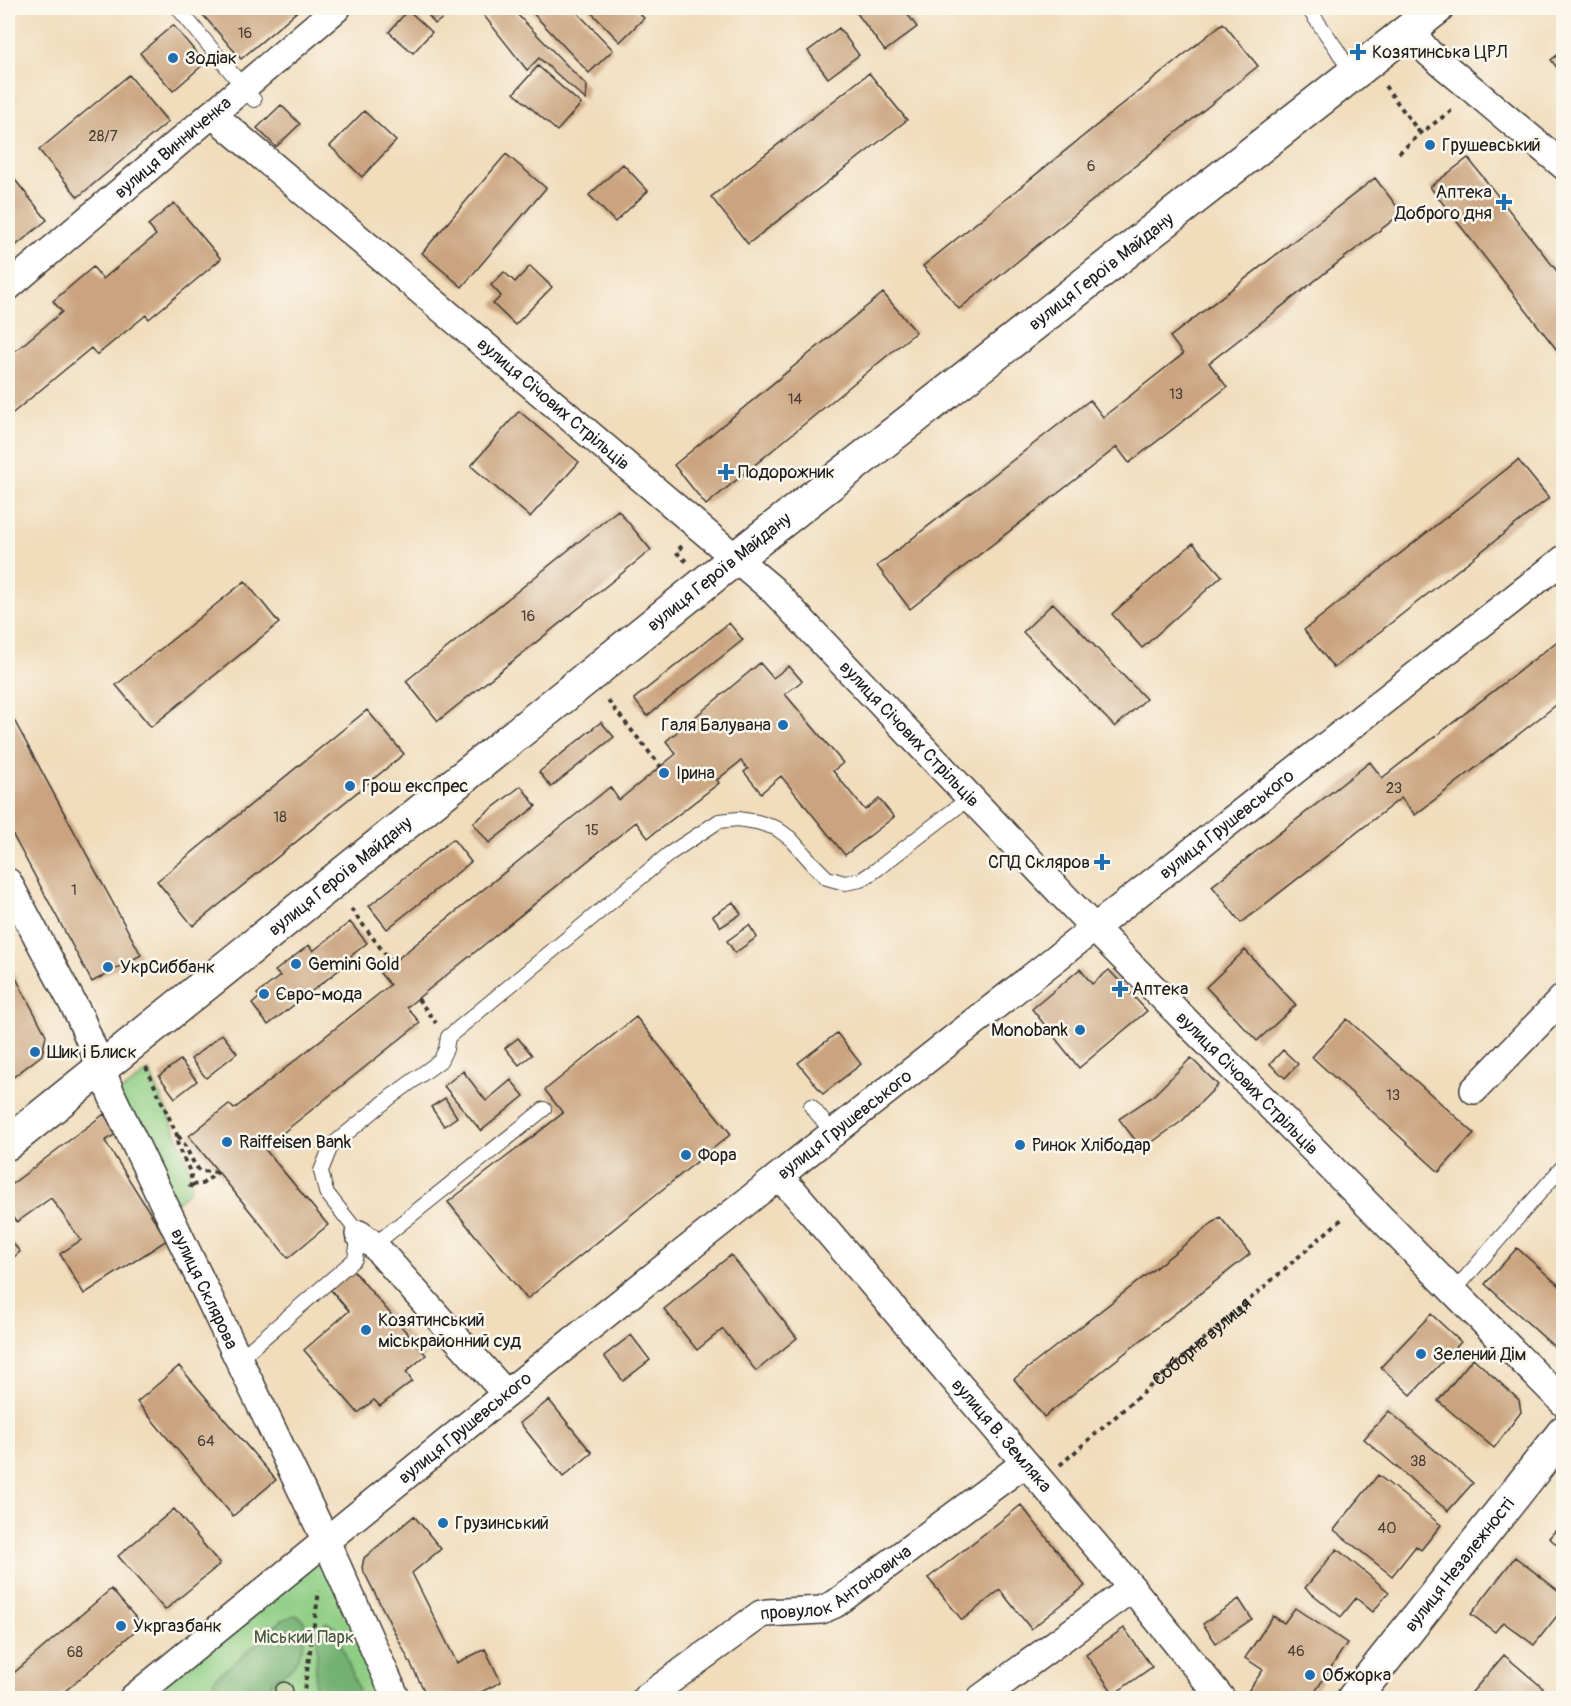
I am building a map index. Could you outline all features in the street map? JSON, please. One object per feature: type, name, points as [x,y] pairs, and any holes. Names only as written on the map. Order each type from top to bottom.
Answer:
[{"type":"street","name":"вулиця Винниченка","points":[[8,287],[212,114],[249,93],[337,8]]},
{"type":"street","name":"вулиця Героїв Майдану","points":[[8,1143],[736,559],[1437,8]]},
{"type":"street","points":[[1409,30],[1429,52],[1563,166]]},
{"type":"street","name":"вулиця Січових Стрільців","points":[[212,114],[772,589],[1095,928],[1563,1403]]},
{"type":"street","name":"вулиця Грушевського","points":[[133,1698],[506,1394],[833,1133],[1563,559]]},
{"type":"street","name":"вулиця Склярова","points":[[8,882],[80,1017],[100,1068],[326,1541],[396,1698]]},
{"type":"street","points":[[1474,1090],[1563,997]]},
{"type":"street","name":"вулиця В. Земляка","points":[[778,1177],[803,1202],[1132,1588],[1221,1698]]},
{"type":"street","points":[[367,1239],[506,1394]]},
{"type":"street","name":"вулиця Незалежності","points":[[1354,1698],[1563,1432]]},
{"type":"street","name":"провулок Антоновича","points":[[646,1698],[761,1614],[821,1610],[835,1604],[1033,1472]]},
{"type":"street","points":[[981,1698],[1132,1588]]},
{"type":"lane","points":[[178,8],[249,93]]},
{"type":"lane","points":[[1308,8],[1352,74]]},
{"type":"lane","points":[[367,1239],[326,1192],[321,1171],[331,1146],[392,1096],[441,1060],[448,1037],[669,854],[719,821],[738,819],[758,822],[776,828],[791,839],[827,878],[845,883],[861,880],[876,870],[969,798]]},
{"type":"lane","points":[[811,1106],[833,1133]]},
{"type":"lane","points":[[239,1359],[355,1259],[367,1239],[544,1109]]},
{"type":"lane","points":[[1453,1292],[1563,1165]]},
{"type":"path","points":[[1384,86],[1421,133]]},
{"type":"path","points":[[1399,153],[1462,102]]},
{"type":"path","points":[[608,701],[661,767]]},
{"type":"path","points":[[351,909],[392,963]]},
{"type":"path","points":[[418,999],[448,1037]]},
{"type":"path","points":[[149,1071],[177,1135],[183,1141],[196,1168],[200,1171],[218,1172],[202,1184],[192,1185]]},
{"type":"path","points":[[167,1208],[187,1194],[192,1185],[191,1174],[176,1143],[177,1135]]},
{"type":"path","name":"Соборна вулиця","points":[[1033,1472],[1362,1201]]},
{"type":"path","points":[[303,1698],[321,1581]]},
{"type":"green space","points":[[149,1071],[175,1130],[191,1177],[191,1186],[187,1193],[167,1208],[113,1098]]},
{"type":"green space","name":"Міський Парк","points":[[326,1541],[397,1698],[134,1698]]},
{"type":"green space","points":[[295,1615],[305,1624],[305,1639],[295,1663],[285,1673],[274,1678],[268,1691],[274,1698],[214,1698],[212,1685],[217,1676],[282,1620]]},
{"type":"green space","points":[[326,1622],[335,1627],[358,1689],[357,1698],[314,1698],[318,1635]]},
{"type":"building","points":[[197,8],[301,8],[241,59]]},
{"type":"building","points":[[423,8],[456,8],[435,24]]},
{"type":"building","points":[[478,8],[511,8],[587,86],[586,100],[539,58],[527,70]]},
{"type":"building","points":[[528,8],[573,8],[613,50],[589,73]]},
{"type":"building","points":[[587,8],[634,8],[644,18],[620,42]]},
{"type":"building","points":[[853,8],[903,8],[917,27],[885,51]]},
{"type":"building","points":[[408,10],[432,32],[413,53],[389,32]]},
{"type":"building","points":[[1223,23],[1258,66],[959,309],[923,266]]},
{"type":"building","name":"Зодіак","points":[[173,25],[205,63],[173,91],[140,53]]},
{"type":"building","points":[[839,28],[859,55],[828,78],[808,51]]},
{"type":"building","points":[[1564,50],[1564,77],[1551,60]]},
{"type":"building","points":[[538,66],[581,104],[557,131],[514,93]]},
{"type":"building","points":[[869,73],[907,120],[748,244],[711,197]]},
{"type":"building","points":[[129,75],[168,122],[78,197],[39,150]]},
{"type":"building","points":[[281,105],[300,124],[276,147],[257,128]]},
{"type":"building","points":[[364,111],[396,141],[362,177],[330,146]]},
{"type":"building","points":[[506,154],[546,188],[462,287],[422,253]]},
{"type":"building","points":[[1468,158],[1564,280],[1564,359],[1430,187]]},
{"type":"building","points":[[623,164],[648,191],[615,222],[589,195]]},
{"type":"building","points":[[8,171],[47,220],[8,252]]},
{"type":"building","points":[[1375,178],[1402,213],[1209,363],[1227,387],[1129,463],[1117,447],[910,609],[877,566],[1090,400],[1103,417],[1183,354],[1170,337]]},
{"type":"building","points":[[174,203],[221,259],[149,319],[146,315],[97,355],[91,348],[8,417],[8,357],[62,312],[53,301],[93,267],[103,279],[156,235],[148,225]]},
{"type":"building","points":[[530,266],[552,287],[515,325],[493,304],[501,296],[491,285],[504,272],[515,282]]},
{"type":"building","points":[[883,293],[916,332],[706,505],[674,465]]},
{"type":"building","points":[[519,411],[579,462],[530,517],[471,466]]},
{"type":"building","points":[[1518,460],[1549,498],[1334,668],[1304,630]]},
{"type":"building","points":[[618,510],[651,550],[438,721],[406,681]]},
{"type":"building","points":[[1193,543],[1222,576],[1142,648],[1112,614]]},
{"type":"building","points":[[245,581],[279,623],[151,727],[116,685]]},
{"type":"building","points":[[1053,603],[1146,699],[1115,727],[1023,632]]},
{"type":"building","points":[[729,623],[743,640],[647,716],[634,699]]},
{"type":"building","points":[[1564,636],[1564,699],[1415,815],[1401,798],[1241,923],[1212,886],[1370,762],[1382,778]]},
{"type":"building","points":[[760,663],[773,678],[789,666],[802,681],[785,694],[843,763],[833,771],[865,810],[879,799],[894,817],[845,855],[781,776],[761,793],[744,772],[748,769],[741,761],[717,780],[719,783],[648,838],[636,822],[407,1007],[420,1023],[264,1148],[328,1225],[288,1258],[189,1136],[229,1104],[234,1109],[390,985],[380,973],[610,787],[619,800],[676,754],[666,741]]},
{"type":"building","points":[[8,709],[141,955],[92,982],[8,826]]},
{"type":"building","points":[[367,710],[404,754],[193,926],[157,881]]},
{"type":"building","points":[[601,722],[614,737],[551,787],[539,772]]},
{"type":"building","points":[[521,786],[536,806],[489,843],[473,823]]},
{"type":"building","points":[[453,839],[471,862],[387,929],[369,906]]},
{"type":"building","points":[[733,902],[741,914],[721,927],[713,916]]},
{"type":"building","points":[[350,922],[367,943],[351,956],[353,959],[268,1025],[252,1004],[260,997],[257,994],[280,976],[275,971],[309,945],[313,951]]},
{"type":"building","points":[[749,925],[757,937],[735,953],[727,941]]},
{"type":"building","points":[[1245,950],[1296,1005],[1257,1041],[1206,987]]},
{"type":"building","points":[[8,963],[46,1035],[42,1055],[8,1081]]},
{"type":"building","points":[[1080,969],[1092,984],[1109,970],[1147,1011],[1079,1068],[1032,1009]]},
{"type":"building","points":[[636,1017],[731,1134],[527,1299],[448,1202],[563,1113],[545,1090]]},
{"type":"building","points":[[1347,1019],[1474,1133],[1439,1172],[1312,1057]]},
{"type":"building","points":[[837,1033],[861,1064],[823,1094],[798,1063]]},
{"type":"building","points":[[222,1034],[237,1053],[206,1078],[191,1059]]},
{"type":"building","points":[[518,1038],[532,1055],[519,1065],[505,1048]]},
{"type":"building","points":[[1283,1050],[1298,1064],[1285,1078],[1270,1064]]},
{"type":"building","points":[[1191,1058],[1218,1085],[1182,1121],[1142,1149],[1119,1119],[1153,1096]]},
{"type":"building","points":[[180,1060],[197,1081],[175,1098],[159,1076]]},
{"type":"building","points":[[463,1071],[486,1101],[511,1080],[524,1096],[481,1131],[444,1086]]},
{"type":"building","points":[[445,1098],[457,1117],[444,1126],[431,1107]]},
{"type":"building","points":[[104,1114],[117,1133],[105,1141],[167,1240],[84,1294],[60,1254],[81,1240],[51,1198],[17,1222],[8,1210],[8,1187]]},
{"type":"building","points":[[1220,1217],[1250,1254],[1044,1417],[1014,1379]]},
{"type":"building","points":[[8,1237],[20,1252],[8,1262]]},
{"type":"building","points":[[1517,1248],[1564,1290],[1564,1351],[1561,1353],[1485,1284]]},
{"type":"building","points":[[731,1255],[797,1338],[756,1371],[723,1329],[697,1350],[664,1309]]},
{"type":"building","name":"Козятинський міськрайонний суд","points":[[352,1269],[426,1355],[406,1372],[412,1381],[380,1406],[374,1400],[358,1413],[304,1350],[349,1311],[330,1289]]},
{"type":"building","name":"Зелений Дім","points":[[1431,1314],[1461,1342],[1411,1395],[1381,1367]]},
{"type":"building","points":[[631,1335],[650,1360],[623,1381],[604,1356]]},
{"type":"building","points":[[1473,1358],[1519,1400],[1521,1412],[1494,1448],[1438,1401]]},
{"type":"building","points":[[179,1366],[276,1480],[233,1516],[137,1402]]},
{"type":"building","points":[[549,1400],[592,1453],[563,1477],[520,1423]]},
{"type":"building","points":[[1389,1411],[1473,1483],[1448,1511],[1364,1439]]},
{"type":"building","points":[[1378,1475],[1441,1525],[1421,1550],[1416,1546],[1392,1576],[1334,1530]]},
{"type":"building","points":[[1021,1505],[1085,1586],[1031,1629],[1000,1590],[962,1620],[928,1578]]},
{"type":"building","points":[[174,1509],[220,1564],[165,1610],[118,1556]]},
{"type":"building","points":[[414,1516],[441,1549],[412,1573],[457,1663],[485,1649],[501,1682],[475,1695],[477,1698],[428,1698],[362,1568],[364,1558]]},
{"type":"building","points":[[1564,1521],[1564,1550],[1549,1538]]},
{"type":"building","points":[[1337,1549],[1389,1592],[1373,1612],[1356,1598],[1341,1617],[1305,1588]]},
{"type":"building","points":[[1515,1557],[1564,1595],[1564,1607],[1534,1645],[1503,1622],[1495,1632],[1471,1614]]},
{"type":"building","points":[[111,1589],[142,1625],[57,1698],[8,1698],[8,1678]]},
{"type":"building","points":[[1239,1599],[1252,1619],[1216,1643],[1203,1624]]},
{"type":"building","points":[[1295,1608],[1347,1643],[1311,1698],[1253,1698],[1246,1694],[1263,1670],[1245,1658],[1273,1616],[1284,1623]]},
{"type":"building","points":[[1124,1628],[1152,1667],[1114,1694],[1086,1655]]},
{"type":"building","points":[[1504,1655],[1543,1688],[1534,1698],[1467,1698]]},
{"type":"building","points":[[284,1682],[292,1687],[293,1691],[288,1699],[284,1700],[276,1695],[275,1691],[280,1683]]},
{"type":"place","name":"Козятинська ЦРЛ","points":[[1358,52]]},
{"type":"place","name":"Зодіак","points":[[173,58]]},
{"type":"place","name":"Грушевський","points":[[1430,145]]},
{"type":"place","name":"Аптека Доброго дня","points":[[1504,202]]},
{"type":"place","name":"Подорожник","points":[[726,472]]},
{"type":"place","name":"Галя Балувана","points":[[783,725]]},
{"type":"place","name":"Ірина","points":[[664,773]]},
{"type":"place","name":"Грош експрес","points":[[350,786]]},
{"type":"place","name":"СПД Скляров","points":[[1102,862]]},
{"type":"place","name":"Gemini Gold","points":[[296,964]]},
{"type":"place","name":"УкрСиббанк","points":[[108,967]]},
{"type":"place","name":"Аптека","points":[[1120,989]]},
{"type":"place","name":"Євро-мода","points":[[264,994]]},
{"type":"place","name":"Monobank","points":[[1080,1030]]},
{"type":"place","name":"Шик і Блиск","points":[[35,1052]]},
{"type":"place","name":"Raiffeisen Bank","points":[[227,1142]]},
{"type":"place","name":"Ринок Хлібодар","points":[[1020,1145]]},
{"type":"place","name":"Фора","points":[[686,1155]]},
{"type":"place","name":"Козятинський міськрайонний суд","points":[[366,1330]]},
{"type":"place","name":"Зелений Дім","points":[[1421,1354]]},
{"type":"place","name":"Грузинський","points":[[443,1523]]},
{"type":"place","name":"Укргазбанк","points":[[121,1626]]},
{"type":"place","name":"Обжорка","points":[[1310,1675]]}]
